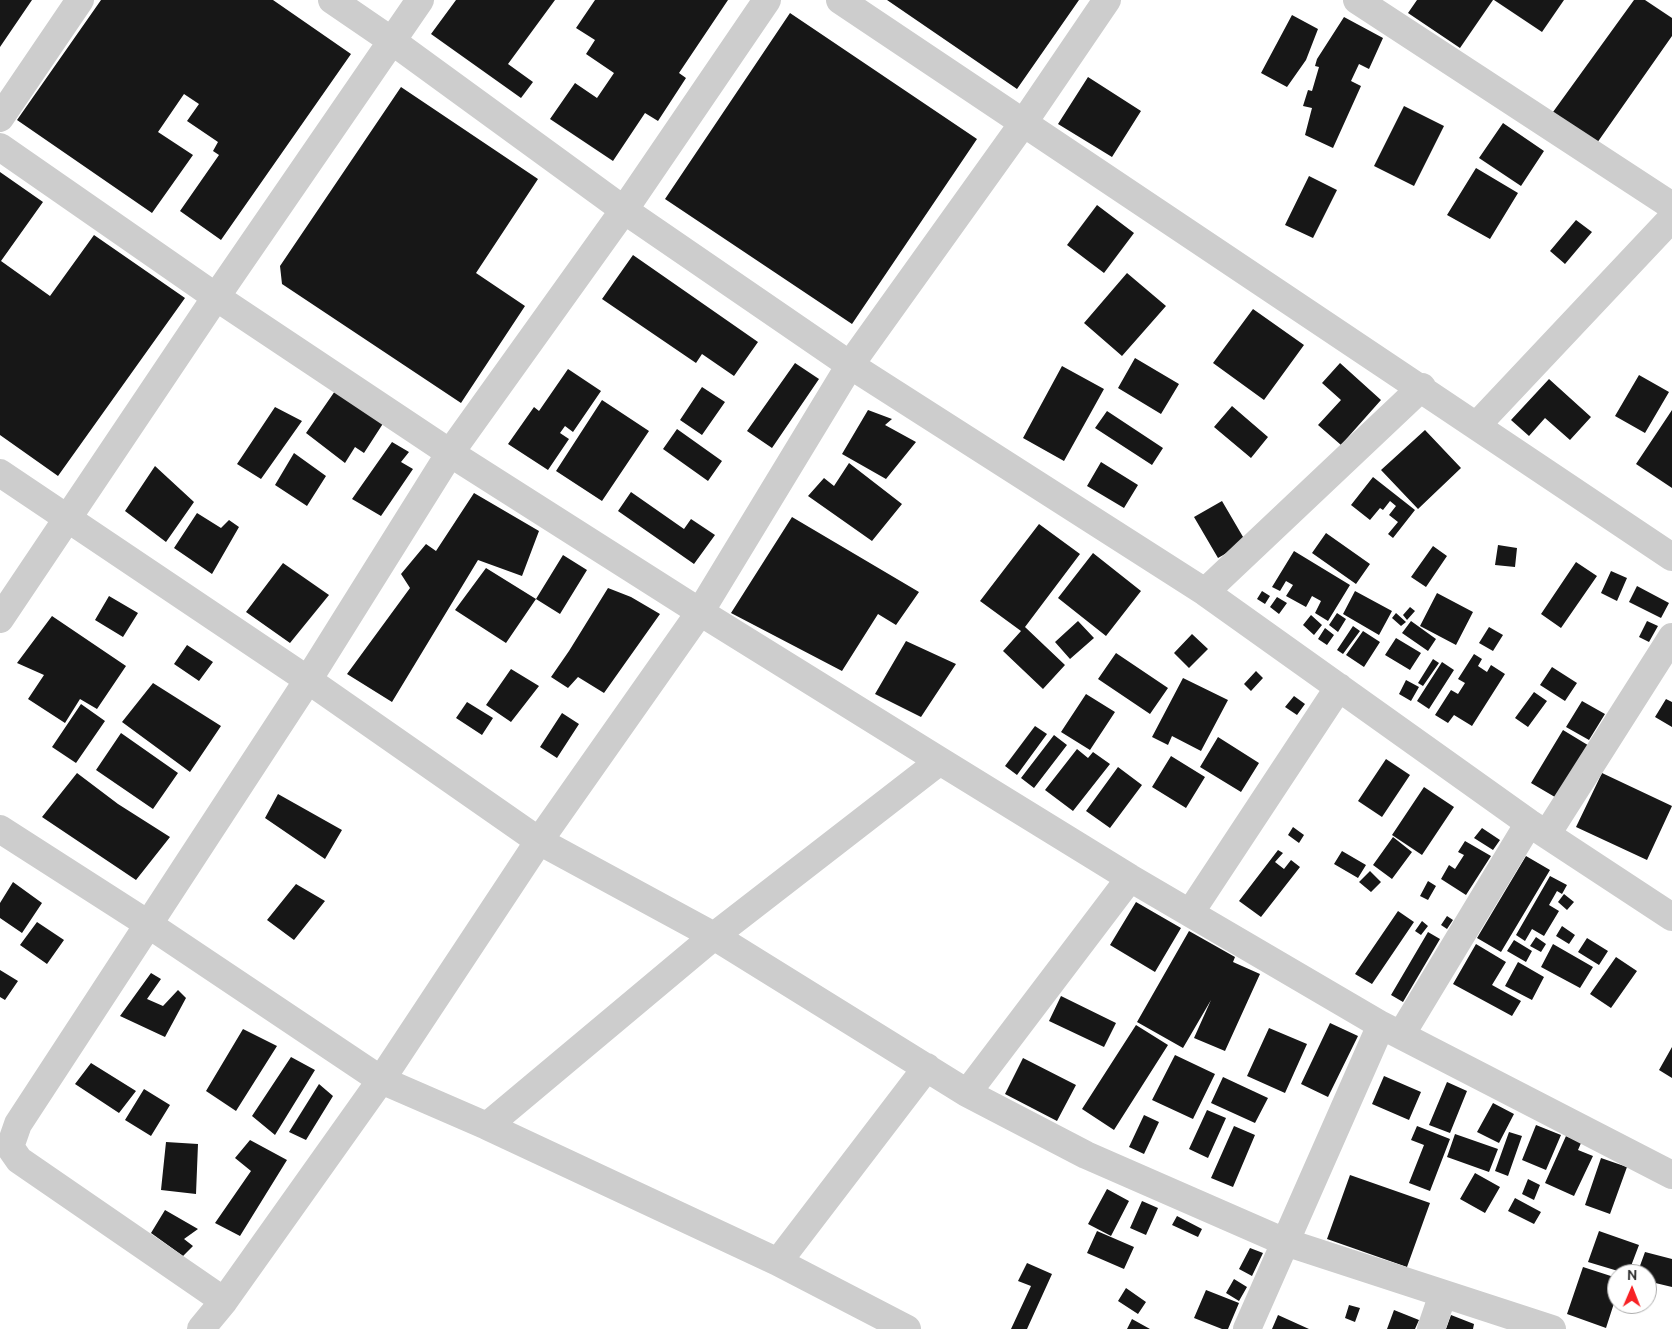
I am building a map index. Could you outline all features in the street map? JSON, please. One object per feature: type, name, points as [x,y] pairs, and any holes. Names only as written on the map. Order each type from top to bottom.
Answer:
[{"type":"street","points":[[0,118],[80,0]]},
{"type":"street","points":[[332,0],[392,41],[624,210],[850,365],[1205,592],[1538,828],[1672,918]]},
{"type":"street","points":[[0,619],[216,297],[420,0]]},
{"type":"street","points":[[224,1301],[19,1160],[10,1147],[18,1124],[308,680],[450,453],[624,210],[767,0]]},
{"type":"street","points":[[840,0],[1422,387],[1672,556]]},
{"type":"street","points":[[201,1329],[224,1301],[380,1080],[539,841],[700,612],[850,365],[1024,122],[1107,0]]},
{"type":"street","points":[[1357,0],[1672,206]]},
{"type":"street","points":[[0,147],[216,297],[450,453],[700,612],[1130,878],[1391,1030],[1672,1176]]},
{"type":"street","points":[[1477,425],[1672,218]]},
{"type":"street","points":[[1205,592],[1422,387]]},
{"type":"street","points":[[0,473],[308,680],[539,841],[714,936],[967,1093],[1086,1155],[1285,1242],[1552,1329]]},
{"type":"street","points":[[1246,1329],[1285,1242],[1391,1030],[1538,828],[1672,637]]},
{"type":"street","points":[[1190,912],[1339,687]]},
{"type":"street","points":[[487,1126],[714,936],[940,761]]},
{"type":"street","points":[[0,829],[148,924],[380,1080],[487,1126],[778,1262],[907,1329]]},
{"type":"street","points":[[967,1093],[1130,878]]},
{"type":"street","points":[[778,1262],[927,1067]]},
{"type":"street","points":[[1431,1329],[1443,1294]]},
{"type":"building","points":[[0,0],[32,0],[0,47]]},
{"type":"building","points":[[101,0],[273,0],[351,54],[221,240],[180,211],[219,155],[213,151],[218,142],[187,121],[199,104],[184,94],[158,132],[193,155],[152,213],[17,120]]},
{"type":"building","points":[[456,0],[555,0],[508,64],[533,82],[521,98],[431,34]]},
{"type":"building","points":[[595,0],[728,0],[679,73],[686,78],[658,121],[645,113],[613,161],[550,119],[575,83],[597,98],[614,73],[586,54],[595,40],[576,28]]},
{"type":"building","points":[[887,0],[1079,0],[1017,89]]},
{"type":"building","points":[[1417,0],[1493,0],[1460,48],[1408,13]]},
{"type":"building","points":[[1494,0],[1564,0],[1542,32]]},
{"type":"building","points":[[1634,0],[1645,0],[1672,18],[1672,36],[1597,143],[1553,112]]},
{"type":"building","points":[[790,13],[977,139],[852,324],[665,199]]},
{"type":"building","points":[[1292,15],[1318,29],[1306,60],[1287,87],[1261,73]]},
{"type":"building","points":[[1344,17],[1383,38],[1369,69],[1359,64],[1351,81],[1361,86],[1333,148],[1305,135],[1312,108],[1303,106],[1308,90],[1312,91],[1319,67],[1315,66],[1317,59]]},
{"type":"building","points":[[1088,77],[1141,111],[1112,157],[1058,124]]},
{"type":"building","points":[[401,87],[538,179],[476,273],[525,306],[461,403],[282,284],[280,266]]},
{"type":"building","points":[[1404,106],[1444,126],[1414,186],[1374,166]]},
{"type":"building","points":[[1503,123],[1544,151],[1521,186],[1479,158]]},
{"type":"building","points":[[1476,168],[1518,193],[1490,239],[1447,215]]},
{"type":"building","points":[[0,172],[43,202],[1,261],[50,296],[94,235],[185,298],[58,476],[0,435]]},
{"type":"building","points":[[1309,176],[1337,190],[1313,238],[1285,225]]},
{"type":"building","points":[[1097,205],[1134,233],[1104,273],[1067,245]]},
{"type":"building","points":[[1576,220],[1592,232],[1565,264],[1550,251]]},
{"type":"building","points":[[633,255],[758,342],[734,376],[702,354],[696,363],[602,299]]},
{"type":"building","points":[[1127,273],[1166,306],[1122,356],[1084,323]]},
{"type":"building","points":[[1253,309],[1304,345],[1264,400],[1213,363]]},
{"type":"building","points":[[1135,358],[1179,384],[1161,414],[1118,388]]},
{"type":"building","points":[[795,363],[819,379],[772,448],[747,431]]},
{"type":"building","points":[[1340,363],[1381,400],[1341,445],[1318,425],[1341,400],[1322,383]]},
{"type":"building","points":[[1062,366],[1104,389],[1064,461],[1023,438]]},
{"type":"building","points":[[568,369],[601,391],[573,432],[565,426],[560,433],[569,439],[548,470],[508,444],[534,407],[539,411]]},
{"type":"building","points":[[1639,375],[1669,392],[1645,433],[1615,416]]},
{"type":"building","points":[[1549,379],[1591,417],[1570,440],[1545,418],[1529,436],[1511,420]]},
{"type":"building","points":[[702,387],[725,402],[702,435],[680,420]]},
{"type":"building","points":[[335,391],[384,422],[364,453],[355,447],[345,463],[306,433]]},
{"type":"building","points":[[602,400],[649,431],[602,501],[556,471]]},
{"type":"building","points":[[1232,406],[1268,437],[1251,458],[1214,427]]},
{"type":"building","points":[[275,407],[302,421],[261,479],[237,464]]},
{"type":"building","points":[[868,410],[892,419],[885,425],[916,442],[886,479],[842,454]]},
{"type":"building","points":[[1672,410],[1672,488],[1636,464]]},
{"type":"building","points":[[1107,411],[1163,448],[1152,465],[1095,428]]},
{"type":"building","points":[[677,429],[722,461],[708,481],[663,449]]},
{"type":"building","points":[[1425,430],[1461,468],[1418,509],[1381,470]]},
{"type":"building","points":[[392,442],[409,452],[401,462],[413,469],[381,516],[352,499]]},
{"type":"building","points":[[294,453],[326,476],[307,506],[275,485]]},
{"type":"building","points":[[1101,462],[1138,485],[1124,508],[1087,486]]},
{"type":"building","points":[[849,463],[902,504],[872,541],[808,496],[824,478],[834,486]]},
{"type":"building","points":[[155,466],[194,502],[166,542],[125,511]]},
{"type":"building","points":[[1373,477],[1415,510],[1393,538],[1388,534],[1398,522],[1389,515],[1396,506],[1390,501],[1383,510],[1380,508],[1370,520],[1351,505]]},
{"type":"building","points":[[631,492],[684,529],[691,519],[715,535],[694,564],[618,511]]},
{"type":"building","points":[[474,493],[539,531],[522,576],[478,560],[392,702],[347,674],[410,588],[401,574],[426,544],[436,551]]},
{"type":"building","points":[[1222,501],[1246,542],[1218,558],[1194,517]]},
{"type":"building","points":[[197,513],[221,528],[229,520],[239,527],[212,574],[174,548]]},
{"type":"building","points":[[792,517],[919,592],[896,625],[878,614],[842,671],[731,613]]},
{"type":"building","points":[[1039,524],[1080,554],[1025,627],[1065,665],[1043,689],[1003,651],[1021,631],[980,601]]},
{"type":"building","points":[[1326,533],[1370,564],[1356,584],[1312,553]]},
{"type":"building","points":[[1498,545],[1517,548],[1515,567],[1495,565]]},
{"type":"building","points":[[1433,546],[1447,556],[1426,587],[1411,577]]},
{"type":"building","points":[[1294,551],[1350,585],[1328,621],[1315,613],[1321,601],[1312,596],[1306,607],[1286,596],[1293,585],[1286,581],[1280,591],[1272,587]]},
{"type":"building","points":[[1093,553],[1141,591],[1106,636],[1058,598]]},
{"type":"building","points":[[563,555],[587,570],[560,614],[536,599]]},
{"type":"building","points":[[1576,562],[1597,576],[1561,628],[1541,614]]},
{"type":"building","points":[[283,563],[329,595],[290,643],[246,612]]},
{"type":"building","points":[[486,568],[536,599],[506,643],[455,610]]},
{"type":"building","points":[[1611,571],[1627,578],[1617,601],[1601,593]]},
{"type":"building","points":[[1637,586],[1669,603],[1661,618],[1629,602]]},
{"type":"building","points":[[608,588],[631,597],[660,614],[604,693],[578,677],[568,688],[551,677]]},
{"type":"building","points":[[1262,591],[1270,596],[1265,604],[1257,599]]},
{"type":"building","points":[[1355,591],[1392,611],[1379,635],[1343,614]]},
{"type":"building","points":[[1437,593],[1473,612],[1456,645],[1420,626]]},
{"type":"building","points":[[109,596],[138,613],[123,637],[95,620]]},
{"type":"building","points":[[1277,597],[1287,603],[1279,614],[1270,607]]},
{"type":"building","points":[[1410,607],[1415,611],[1407,620],[1403,615]]},
{"type":"building","points":[[1337,613],[1346,619],[1338,632],[1329,625]]},
{"type":"building","points":[[1396,613],[1406,622],[1401,626],[1392,618]]},
{"type":"building","points":[[1311,615],[1322,625],[1314,635],[1303,625]]},
{"type":"building","points":[[52,616],[126,666],[97,709],[80,699],[65,723],[28,699],[44,675],[17,663]]},
{"type":"building","points":[[1078,621],[1094,638],[1070,659],[1055,642]]},
{"type":"building","points":[[1411,621],[1436,639],[1428,651],[1402,633]]},
{"type":"building","points":[[1647,621],[1658,626],[1649,642],[1639,637]]},
{"type":"building","points":[[1353,626],[1360,631],[1343,654],[1337,650]]},
{"type":"building","points":[[1489,627],[1503,635],[1493,651],[1479,643]]},
{"type":"building","points":[[1325,628],[1334,635],[1327,645],[1318,639]]},
{"type":"building","points":[[1363,631],[1380,642],[1364,667],[1346,655]]},
{"type":"building","points":[[1192,634],[1208,649],[1189,668],[1174,653]]},
{"type":"building","points":[[1396,638],[1421,653],[1410,670],[1385,655]]},
{"type":"building","points":[[906,641],[956,664],[921,717],[875,694]]},
{"type":"building","points":[[187,645],[213,662],[199,681],[174,664]]},
{"type":"building","points":[[1116,653],[1168,688],[1150,714],[1098,679]]},
{"type":"building","points":[[1474,654],[1482,659],[1478,666],[1487,672],[1491,665],[1505,674],[1472,726],[1454,715],[1448,723],[1435,715],[1451,690],[1458,694],[1465,683],[1458,679]]},
{"type":"building","points":[[1433,659],[1439,663],[1423,686],[1418,683]]},
{"type":"building","points":[[1442,662],[1454,670],[1429,709],[1417,701]]},
{"type":"building","points":[[1552,667],[1577,683],[1565,701],[1540,685]]},
{"type":"building","points":[[511,669],[539,686],[511,722],[486,705]]},
{"type":"building","points":[[1256,671],[1263,678],[1251,691],[1244,684]]},
{"type":"building","points":[[1183,678],[1228,700],[1201,751],[1172,736],[1168,745],[1152,737]]},
{"type":"building","points":[[1406,680],[1419,687],[1411,701],[1399,694]]},
{"type":"building","points":[[153,683],[221,726],[190,772],[122,722]]},
{"type":"building","points":[[1534,692],[1547,701],[1528,727],[1515,718]]},
{"type":"building","points":[[1086,694],[1115,712],[1090,750],[1061,732]]},
{"type":"building","points":[[1294,696],[1305,704],[1297,715],[1285,707]]},
{"type":"building","points":[[1666,699],[1672,702],[1672,727],[1655,717]]},
{"type":"building","points":[[1582,701],[1605,714],[1589,740],[1566,727]]},
{"type":"building","points":[[467,702],[493,718],[482,735],[456,718]]},
{"type":"building","points":[[81,704],[105,721],[76,763],[52,747]]},
{"type":"building","points":[[562,713],[579,724],[557,758],[540,747]]},
{"type":"building","points":[[1035,726],[1047,734],[1017,775],[1005,766]]},
{"type":"building","points":[[1563,730],[1591,747],[1560,800],[1531,783]]},
{"type":"building","points":[[121,733],[178,773],[153,809],[96,770]]},
{"type":"building","points":[[1054,735],[1067,745],[1034,788],[1021,778]]},
{"type":"building","points":[[1218,737],[1259,763],[1241,792],[1200,767]]},
{"type":"building","points":[[1077,749],[1088,758],[1093,752],[1110,764],[1073,811],[1045,790]]},
{"type":"building","points":[[1171,756],[1205,777],[1186,808],[1152,787]]},
{"type":"building","points":[[1386,759],[1410,775],[1382,817],[1358,801]]},
{"type":"building","points":[[1118,767],[1142,785],[1110,828],[1086,811]]},
{"type":"building","points":[[77,773],[118,804],[170,837],[136,880],[42,817]]},
{"type":"building","points":[[1602,773],[1672,806],[1647,860],[1576,827]]},
{"type":"building","points":[[1424,787],[1454,807],[1422,855],[1392,835]]},
{"type":"building","points":[[278,794],[342,830],[325,859],[265,818]]},
{"type":"building","points":[[1293,827],[1304,835],[1299,843],[1288,835]]},
{"type":"building","points":[[1482,828],[1500,840],[1493,850],[1474,838]]},
{"type":"building","points":[[1393,837],[1412,852],[1392,879],[1373,865]]},
{"type":"building","points":[[1465,841],[1491,856],[1466,895],[1441,879],[1449,865],[1455,869],[1464,855],[1458,852]]},
{"type":"building","points":[[1278,850],[1283,853],[1275,862],[1284,869],[1291,860],[1300,867],[1261,917],[1239,901]]},
{"type":"building","points":[[1342,851],[1366,865],[1358,878],[1334,864]]},
{"type":"building","points":[[1526,856],[1550,870],[1501,952],[1477,938]]},
{"type":"building","points":[[1370,871],[1381,882],[1371,892],[1359,882]]},
{"type":"building","points":[[1550,876],[1567,885],[1562,894],[1557,891],[1549,905],[1559,911],[1544,936],[1532,929],[1525,941],[1516,935]]},
{"type":"building","points":[[1428,881],[1436,886],[1428,900],[1420,896]]},
{"type":"building","points":[[13,882],[42,903],[22,933],[0,918],[0,903]]},
{"type":"building","points":[[296,884],[325,901],[294,940],[267,920]]},
{"type":"building","points":[[1564,894],[1574,902],[1567,910],[1558,902]]},
{"type":"building","points":[[1136,902],[1181,928],[1155,972],[1110,945]]},
{"type":"building","points":[[1398,911],[1414,922],[1372,984],[1355,974]]},
{"type":"building","points":[[1447,916],[1453,920],[1447,929],[1441,925]]},
{"type":"building","points":[[1422,921],[1428,926],[1421,935],[1415,931]]},
{"type":"building","points":[[37,922],[64,940],[47,964],[20,945]]},
{"type":"building","points":[[1562,926],[1575,935],[1569,944],[1556,936]]},
{"type":"building","points":[[1189,931],[1235,957],[1233,962],[1260,974],[1225,1051],[1194,1038],[1211,1000],[1183,1048],[1137,1022]]},
{"type":"building","points":[[1428,932],[1440,939],[1403,1002],[1391,995]]},
{"type":"building","points":[[1536,937],[1546,944],[1541,952],[1530,946]]},
{"type":"building","points":[[1587,938],[1608,951],[1599,965],[1578,952]]},
{"type":"building","points":[[1514,940],[1532,951],[1526,962],[1507,951]]},
{"type":"building","points":[[1476,944],[1506,962],[1492,985],[1521,1001],[1512,1016],[1453,984]]},
{"type":"building","points":[[1553,944],[1593,967],[1580,988],[1541,967]]},
{"type":"building","points":[[1616,957],[1637,971],[1611,1008],[1590,994]]},
{"type":"building","points":[[1518,962],[1544,977],[1532,1000],[1505,986]]},
{"type":"building","points":[[0,970],[18,981],[5,1000],[0,997]]},
{"type":"building","points":[[151,973],[161,979],[147,999],[163,1006],[178,990],[186,998],[165,1037],[120,1016]]},
{"type":"building","points":[[1061,996],[1116,1023],[1104,1047],[1049,1021]]},
{"type":"building","points":[[1330,1023],[1358,1036],[1328,1097],[1301,1084]]},
{"type":"building","points":[[1136,1025],[1168,1045],[1114,1130],[1082,1109]]},
{"type":"building","points":[[1269,1028],[1307,1044],[1285,1093],[1247,1076]]},
{"type":"building","points":[[243,1029],[277,1046],[236,1111],[206,1091]]},
{"type":"building","points":[[1672,1047],[1672,1078],[1659,1070]]},
{"type":"building","points":[[1175,1055],[1215,1074],[1193,1119],[1152,1100]]},
{"type":"building","points":[[291,1057],[315,1070],[275,1135],[252,1116]]},
{"type":"building","points":[[1023,1058],[1076,1085],[1057,1121],[1005,1094]]},
{"type":"building","points":[[91,1063],[136,1091],[119,1113],[75,1084]]},
{"type":"building","points":[[1384,1076],[1421,1092],[1409,1120],[1372,1104]]},
{"type":"building","points":[[1223,1077],[1268,1098],[1255,1123],[1211,1103]]},
{"type":"building","points":[[1447,1082],[1467,1091],[1450,1133],[1429,1125]]},
{"type":"building","points":[[319,1084],[333,1096],[306,1140],[289,1132]]},
{"type":"building","points":[[144,1089],[170,1105],[151,1136],[125,1120]]},
{"type":"building","points":[[1493,1103],[1514,1114],[1499,1143],[1477,1132]]},
{"type":"building","points":[[1207,1110],[1226,1118],[1208,1158],[1189,1149]]},
{"type":"building","points":[[1144,1115],[1159,1122],[1144,1154],[1129,1147]]},
{"type":"building","points":[[1536,1125],[1561,1135],[1546,1170],[1522,1160]]},
{"type":"building","points":[[1234,1126],[1255,1135],[1233,1187],[1211,1178]]},
{"type":"building","points":[[1417,1126],[1450,1139],[1430,1191],[1409,1183],[1424,1145],[1411,1140]]},
{"type":"building","points":[[1509,1132],[1522,1136],[1508,1176],[1495,1171]]},
{"type":"building","points":[[1455,1134],[1498,1149],[1489,1172],[1447,1157]]},
{"type":"building","points":[[1566,1136],[1581,1143],[1578,1150],[1593,1156],[1574,1196],[1545,1183]]},
{"type":"building","points":[[250,1140],[287,1160],[240,1236],[215,1223],[251,1171],[235,1158]]},
{"type":"building","points":[[166,1142],[198,1144],[196,1194],[161,1190]]},
{"type":"building","points":[[1601,1158],[1627,1167],[1610,1214],[1585,1205]]},
{"type":"building","points":[[1475,1173],[1500,1187],[1485,1213],[1460,1199]]},
{"type":"building","points":[[1350,1175],[1430,1203],[1407,1267],[1327,1239]]},
{"type":"building","points":[[1528,1179],[1540,1185],[1534,1200],[1522,1194]]},
{"type":"building","points":[[1107,1189],[1129,1201],[1111,1236],[1088,1224]]},
{"type":"building","points":[[1515,1198],[1541,1212],[1534,1224],[1508,1211]]},
{"type":"building","points":[[1142,1201],[1158,1208],[1146,1235],[1130,1228]]},
{"type":"building","points":[[165,1210],[198,1229],[184,1239],[193,1246],[183,1256],[151,1233]]},
{"type":"building","points":[[1177,1216],[1202,1229],[1198,1237],[1172,1225]]},
{"type":"building","points":[[1097,1231],[1134,1247],[1124,1269],[1087,1253]]},
{"type":"building","points":[[1599,1231],[1639,1245],[1632,1264],[1607,1264],[1607,1268],[1588,1262]]},
{"type":"building","points":[[1250,1248],[1263,1253],[1252,1276],[1239,1269]]},
{"type":"building","points":[[1645,1252],[1672,1259],[1672,1287],[1657,1283],[1657,1264],[1641,1264]]},
{"type":"building","points":[[1027,1263],[1052,1274],[1027,1329],[1011,1329],[1031,1286],[1018,1281]]},
{"type":"building","points":[[1583,1267],[1607,1275],[1607,1314],[1611,1314],[1606,1328],[1567,1314]]},
{"type":"building","points":[[1234,1279],[1247,1287],[1239,1301],[1226,1293]]},
{"type":"building","points":[[1126,1288],[1146,1302],[1138,1314],[1118,1301]]},
{"type":"building","points":[[1206,1290],[1239,1303],[1228,1329],[1222,1329],[1194,1318]]},
{"type":"building","points":[[1349,1305],[1360,1308],[1355,1322],[1345,1318]]},
{"type":"building","points":[[1394,1310],[1419,1320],[1415,1329],[1387,1329]]},
{"type":"building","points":[[1278,1315],[1309,1329],[1272,1329]]},
{"type":"building","points":[[1451,1315],[1474,1324],[1473,1329],[1446,1329]]},
{"type":"building","points":[[1132,1319],[1150,1329],[1127,1329]]}]
